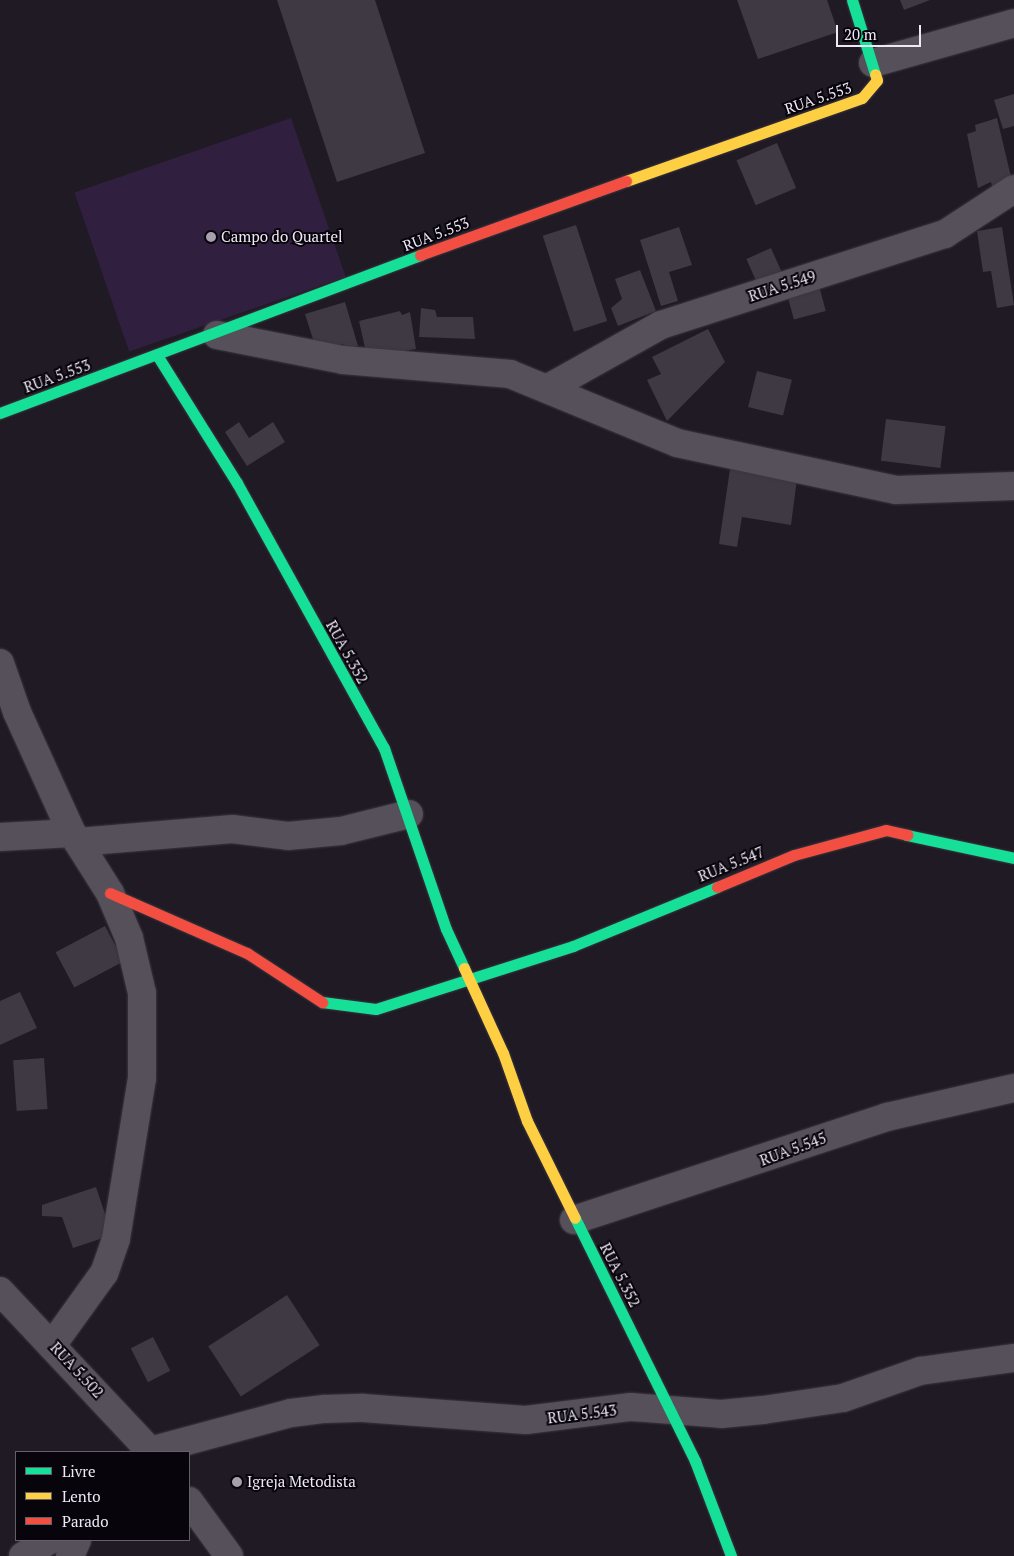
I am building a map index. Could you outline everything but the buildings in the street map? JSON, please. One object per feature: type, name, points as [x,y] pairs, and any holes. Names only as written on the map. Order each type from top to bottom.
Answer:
[{"type":"street","points":[[852,0],[875,72],[1014,23]]},
{"type":"street","name":"RUA 5.553","points":[[0,413],[216,335],[508,222],[862,98],[875,72]]},
{"type":"street","name":"RUA 5.549","points":[[550,387],[661,326],[945,234],[1014,189]]},
{"type":"street","points":[[216,335],[343,360],[480,369],[550,387],[677,443],[896,490],[1014,486]]},
{"type":"street","name":"RUA 5.352","points":[[157,356],[299,590],[326,650],[384,748],[468,982],[482,1008],[527,1120],[574,1220],[670,1409],[731,1556]]},
{"type":"street","points":[[0,663],[17,712],[75,838],[110,893],[132,947],[142,994],[137,1119],[116,1239],[104,1273],[53,1344]]},
{"type":"street","points":[[0,837],[75,838],[232,829],[288,836],[341,831],[409,814]]},
{"type":"street","name":"RUA 5.547","points":[[110,893],[247,953],[322,1002],[376,1009],[468,982],[573,946],[794,854],[886,830],[1014,858]]},
{"type":"street","name":"RUA 5.545","points":[[574,1220],[887,1117],[1014,1088]]},
{"type":"street","name":"RUA 5.502","points":[[0,1291],[53,1344],[149,1451]]},
{"type":"street","name":"RUA 5.543","points":[[149,1451],[291,1413],[325,1409],[363,1408],[526,1420],[631,1408],[670,1409],[721,1414],[798,1406],[843,1398],[920,1371],[1014,1358]]},
{"type":"street","points":[[190,1501],[229,1556]]},
{"type":"street","points":[[23,1556],[48,1541]]},
{"type":"street","points":[[70,1556],[77,1541]]},
{"type":"shaded area","name":"Campo do Quartel","points":[[291,118],[346,277],[129,351],[74,193]]},
{"type":"traffic: fast","points":[[852,0],[875,74]]},
{"type":"traffic: fast","points":[[0,413],[420,255]]},
{"type":"traffic: fast","points":[[157,355],[237,483],[384,748],[446,929],[464,968]]},
{"type":"traffic: fast","points":[[907,835],[1014,858]]},
{"type":"traffic: fast","points":[[322,1002],[376,1009],[573,946],[717,887]]},
{"type":"traffic: fast","points":[[575,1218],[695,1461],[731,1556]]},
{"type":"traffic: slow","points":[[626,181],[862,98],[877,80],[875,74]]},
{"type":"traffic: slow","points":[[464,968],[503,1053],[527,1121],[575,1218]]},
{"type":"traffic: jam","points":[[420,255],[626,181]]},
{"type":"traffic: jam","points":[[717,887],[794,855],[886,830],[907,835]]},
{"type":"traffic: jam","points":[[110,893],[247,953],[322,1002]]},
{"type":"place","name":"Campo do Quartel","points":[[211,237]]},
{"type":"place","name":"Igreja Metodista","points":[[237,1482]]}]
